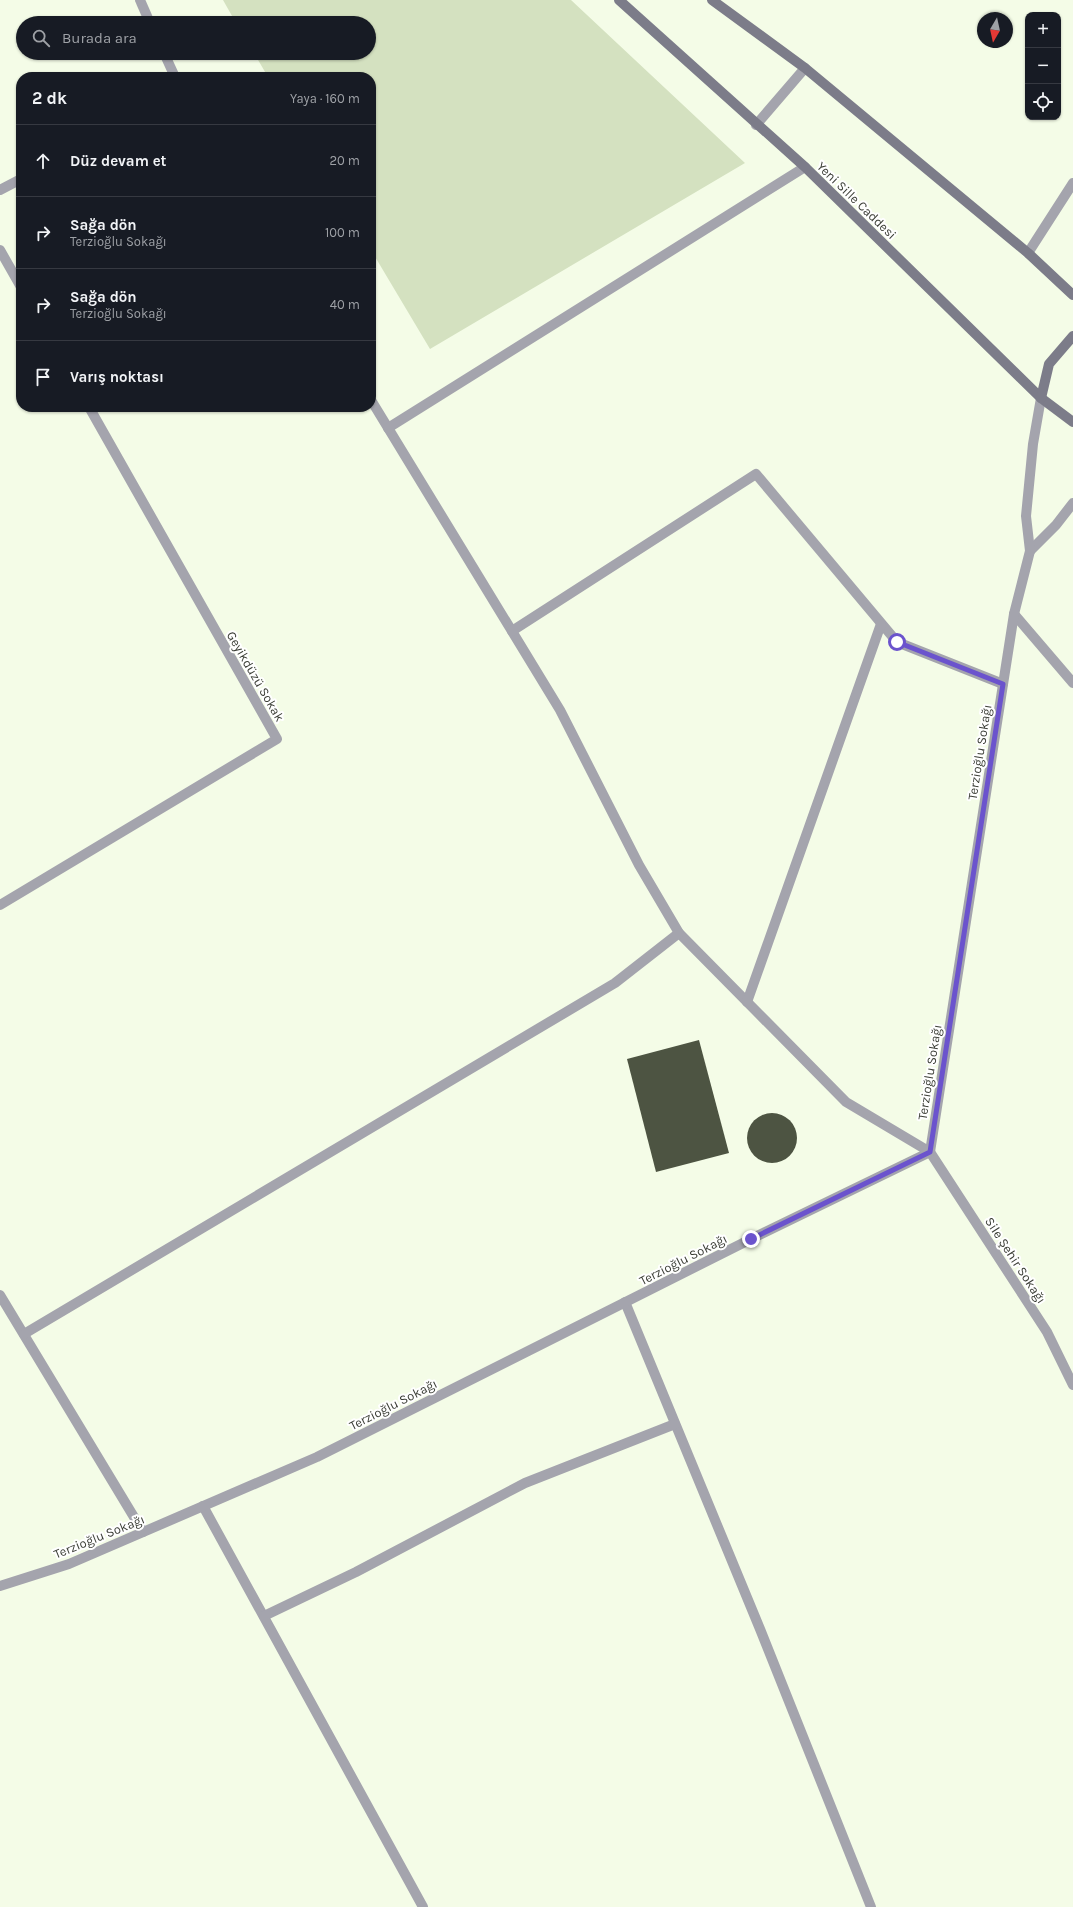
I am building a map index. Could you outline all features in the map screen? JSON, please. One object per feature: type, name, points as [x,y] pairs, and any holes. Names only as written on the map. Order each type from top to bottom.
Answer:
[{"type":"main road","name":"Yeni Sille Caddesi","points":[[619,0],[756,125],[805,167],[1040,398],[1073,422]]},
{"type":"main road","points":[[712,0],[805,68],[1028,253],[1073,295]]},
{"type":"main road","points":[[1040,398],[1049,364],[1073,336]]},
{"type":"street","points":[[140,0],[147,16]]},
{"type":"street","points":[[167,60],[173,72]]},
{"type":"street","points":[[756,125],[805,68]]},
{"type":"street","points":[[388,428],[805,167]]},
{"type":"street","points":[[0,190],[16,182]]},
{"type":"street","points":[[1028,253],[1073,183]]},
{"type":"street","points":[[0,250],[16,278]]},
{"type":"street","points":[[1030,551],[1026,516],[1033,444],[1040,398]]},
{"type":"street","points":[[376,408],[560,710],[639,865],[679,933],[846,1102],[930,1152]]},
{"type":"street","name":"Geyikdüzü Sokak","points":[[0,905],[277,739],[92,412]]},
{"type":"street","points":[[512,631],[756,474],[897,642],[1003,684]]},
{"type":"street","points":[[1030,551],[1056,526],[1073,503]]},
{"type":"street","points":[[1056,526],[1073,517]]},
{"type":"street","name":"Terzioğlu Sokağı","points":[[0,1586],[69,1564],[317,1457],[625,1302],[930,1152],[1014,614],[1030,551]]},
{"type":"street","points":[[1014,614],[1073,683]]},
{"type":"street","points":[[747,1002],[881,624]]},
{"type":"street","points":[[24,1334],[615,983],[679,933]]},
{"type":"street","name":"Sile Şehir Sokağı","points":[[930,1152],[1047,1332],[1073,1385]]},
{"type":"street","points":[[0,1295],[143,1532]]},
{"type":"street","points":[[625,1302],[760,1629],[871,1907]]},
{"type":"street","points":[[264,1616],[356,1572],[525,1483],[676,1424]]},
{"type":"street","points":[[203,1506],[423,1907]]},
{"type":"green space","points":[[223,0],[571,0],[745,163],[430,349],[376,258],[376,72],[265,72],[258,60],[376,60],[376,16],[232,16]]},
{"type":"building","points":[[699,1040],[729,1153],[656,1172],[627,1059]]},
{"type":"building","points":[[772,1113],[782,1115],[790,1120],[795,1128],[797,1138],[795,1148],[790,1156],[782,1161],[772,1163],[762,1161],[754,1156],[749,1148],[747,1138],[749,1128],[754,1120],[762,1115]]},
{"type":"route","points":[[751,1239],[930,1152],[1003,684],[897,642]]}]
